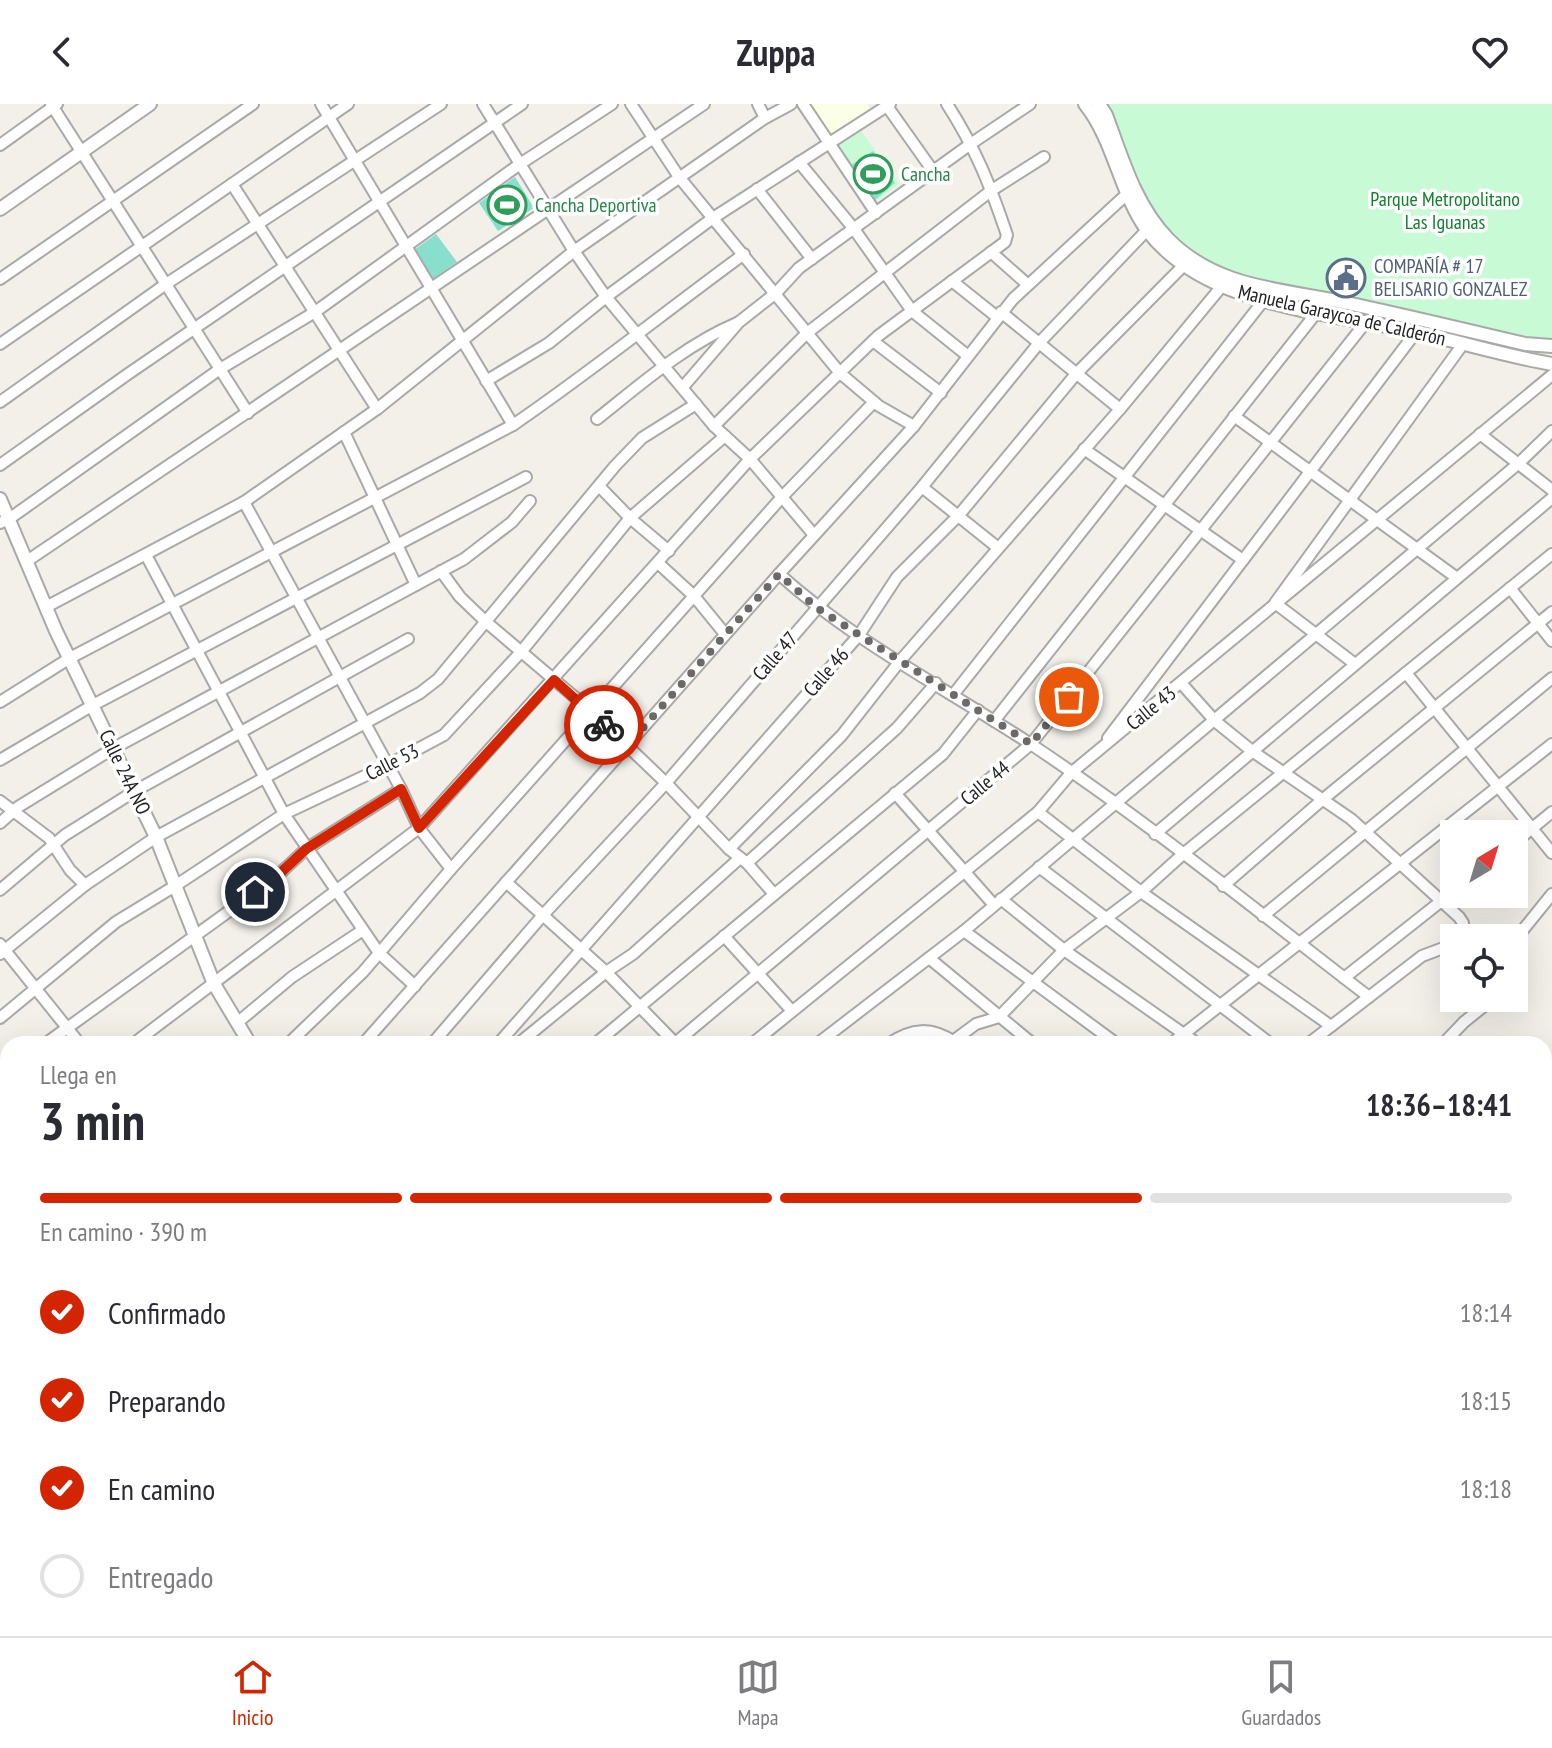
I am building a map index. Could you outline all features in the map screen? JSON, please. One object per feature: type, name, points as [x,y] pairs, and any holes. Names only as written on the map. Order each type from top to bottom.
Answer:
[{"type":"street","points":[[0,209],[150,104]]},
{"type":"street","points":[[0,279],[253,104]]},
{"type":"street","points":[[321,104],[513,425]]},
{"type":"street","points":[[0,344],[348,104]]},
{"type":"street","points":[[0,402],[166,284],[441,104]]},
{"type":"street","points":[[483,104],[606,297],[714,426],[750,459],[814,535]]},
{"type":"street","points":[[0,465],[522,104]]},
{"type":"street","points":[[4,521],[220,369],[315,312],[520,164],[612,104]]},
{"type":"street","points":[[631,104],[679,177],[840,373],[874,402],[914,426]]},
{"type":"street","points":[[27,561],[704,104]]},
{"type":"street","points":[[758,104],[765,118]]},
{"type":"street","points":[[46,607],[244,502],[377,409],[574,251],[765,118],[791,104]]},
{"type":"street","points":[[803,104],[876,213]]},
{"type":"street","points":[[144,1036],[337,893],[419,828],[750,459],[873,341],[1005,242],[1007,235],[992,190],[972,143],[947,104]]},
{"type":"street","points":[[683,387],[739,322],[812,259],[1030,104]]},
{"type":"street","name":"Manuela Garaycoa de Calderón","points":[[1085,104],[1147,230],[1184,265],[1206,280],[1264,300],[1552,364]]},
{"type":"street","name":"Manuela Garaycoa de Calderón","points":[[1099,104],[1134,189],[1153,221],[1203,267],[1223,277],[1268,289],[1344,302],[1525,344],[1552,346]]},
{"type":"street","points":[[0,145],[54,105],[81,153],[248,413]]},
{"type":"street","points":[[486,381],[549,343],[713,218],[888,105],[933,171]]},
{"type":"street","points":[[714,426],[807,333],[992,190],[1044,157]]},
{"type":"street","points":[[799,162],[854,229],[912,311],[968,356]]},
{"type":"street","points":[[232,184],[377,409]]},
{"type":"street","points":[[757,189],[812,259]]},
{"type":"street","points":[[370,1036],[725,634],[914,426],[999,314],[1027,284],[1128,193]]},
{"type":"street","name":"Calle 47","points":[[439,1036],[543,915],[666,783],[922,487],[1039,343],[1147,230]]},
{"type":"street","points":[[991,252],[1027,284]]},
{"type":"street","points":[[0,702],[70,658],[513,425],[744,254]]},
{"type":"street","name":"Calle 46","points":[[505,1036],[859,635],[897,577],[959,515],[1076,374],[1184,265]]},
{"type":"street","points":[[952,281],[1039,343],[1120,409]]},
{"type":"street","points":[[729,849],[842,735],[900,661],[1120,409],[1222,286]]},
{"type":"street","points":[[953,695],[1264,300]]},
{"type":"street","points":[[1342,317],[1344,302]]},
{"type":"street","points":[[994,721],[1317,312]]},
{"type":"street","points":[[597,419],[665,365],[739,322]]},
{"type":"street","name":"Calle 44","points":[[684,1036],[1031,744],[1366,322]]},
{"type":"street","points":[[1096,753],[1416,332]]},
{"type":"street","points":[[873,341],[941,393]]},
{"type":"street","points":[[1355,664],[1275,603],[1463,344]]},
{"type":"street","name":"Calle 43","points":[[762,1036],[1038,812],[1071,773],[1552,375]]},
{"type":"street","points":[[296,1036],[363,972],[782,497],[874,402]]},
{"type":"street","points":[[74,1036],[2,949],[85,885],[156,837],[420,693],[438,679],[642,438],[696,404]]},
{"type":"street","points":[[1234,416],[1457,578]]},
{"type":"street","points":[[825,1036],[964,931],[1418,549],[1552,431]]},
{"type":"street","points":[[344,432],[416,585]]},
{"type":"street","points":[[1480,434],[1552,490]]},
{"type":"street","name":"Calle 53","points":[[0,1018],[116,922],[284,814],[444,735],[521,652],[630,518],[725,436]]},
{"type":"street","points":[[1084,449],[1243,560]]},
{"type":"street","points":[[0,760],[93,705],[526,477]]},
{"type":"street","points":[[599,486],[669,551]]},
{"type":"street","points":[[922,487],[997,547]]},
{"type":"street","points":[[1155,834],[1552,498]]},
{"type":"street","name":"Calle 24A NO","points":[[0,499],[4,521],[27,561],[156,837],[214,984],[245,1036]]},
{"type":"street","points":[[0,823],[15,810],[114,748],[464,559],[512,522],[530,501]]},
{"type":"street","points":[[244,502],[401,789],[419,828],[451,869]]},
{"type":"street","points":[[961,1036],[976,1024],[999,1017],[1064,950],[1141,892],[1182,855],[1552,554]]},
{"type":"street","points":[[146,555],[284,814],[379,953],[415,986]]},
{"type":"street","points":[[658,563],[694,596],[725,634]]},
{"type":"street","points":[[441,571],[460,597],[591,711],[729,849],[744,860],[774,894]]},
{"type":"street","points":[[779,574],[817,608],[1031,744],[1369,997]]},
{"type":"street","points":[[1510,588],[1552,641]]},
{"type":"street","points":[[1223,886],[1322,800],[1552,612]]},
{"type":"street","points":[[0,890],[53,845],[135,791],[408,639]]},
{"type":"street","points":[[1406,673],[1552,853]]},
{"type":"street","points":[[1263,916],[1552,678]]},
{"type":"street","points":[[528,1036],[633,954],[897,728],[936,683]]},
{"type":"street","points":[[1181,683],[1215,721],[1364,831],[1440,900]]},
{"type":"street","points":[[604,1036],[943,754],[978,710]]},
{"type":"street","points":[[1180,1036],[1552,744]]},
{"type":"street","points":[[54,1036],[275,878],[306,849],[401,789]]},
{"type":"street","points":[[895,793],[964,872],[997,902],[1188,1036]]},
{"type":"street","points":[[0,801],[49,838],[70,870],[85,885]]},
{"type":"street","points":[[1038,812],[1141,892],[1331,1026]]},
{"type":"street","points":[[1528,831],[1552,812]]},
{"type":"street","points":[[1039,867],[1261,1036]]},
{"type":"street","points":[[506,882],[641,1005],[668,1036]]},
{"type":"street","points":[[1528,924],[1552,894]]},
{"type":"street","points":[[1344,978],[1440,902]]},
{"type":"street","points":[[1449,908],[1463,924]]},
{"type":"street","points":[[237,1023],[292,977],[363,930]]},
{"type":"street","points":[[964,931],[1106,1036]]},
{"type":"street","points":[[724,936],[792,1011]]},
{"type":"street","points":[[1318,1036],[1422,956],[1440,949]]},
{"type":"street","points":[[929,958],[1023,1036]]},
{"type":"street","points":[[1451,1036],[1476,1012]]},
{"type":"street","points":[[900,1036],[927,1029],[940,1036]]},
{"type":"shaded area","points":[[809,104],[867,104],[871,112],[832,139]]},
{"type":"shaded area","name":"Cancha","points":[[873,151],[895,183],[874,201],[850,166]]},
{"type":"shaded area","name":"Cancha Deportiva","points":[[515,177],[534,208],[498,231],[479,203]]},
{"type":"shaded area","points":[[436,234],[457,262],[432,280],[414,250]]},
{"type":"green space","name":"Parque Metropolitano Las Iguanas","points":[[1106,104],[1552,104],[1552,344],[1265,284],[1215,267],[1172,237],[1149,202]]},
{"type":"green space","points":[[861,131],[899,184],[874,203],[836,147]]},
{"type":"way so far","points":[[604,725],[626,747],[779,574],[817,608],[1031,744],[1069,697]]},
{"type":"place","name":"Cancha","points":[[873,174]]},
{"type":"place","name":"Cancha Deportiva","points":[[507,205]]},
{"type":"place","name":"COMPAÑÍA # 17 BELISARIO GONZALEZ","points":[[1346,278]]},
{"type":"route","points":[[255,892],[306,849],[401,789],[419,828],[554,680],[604,725]]}]
